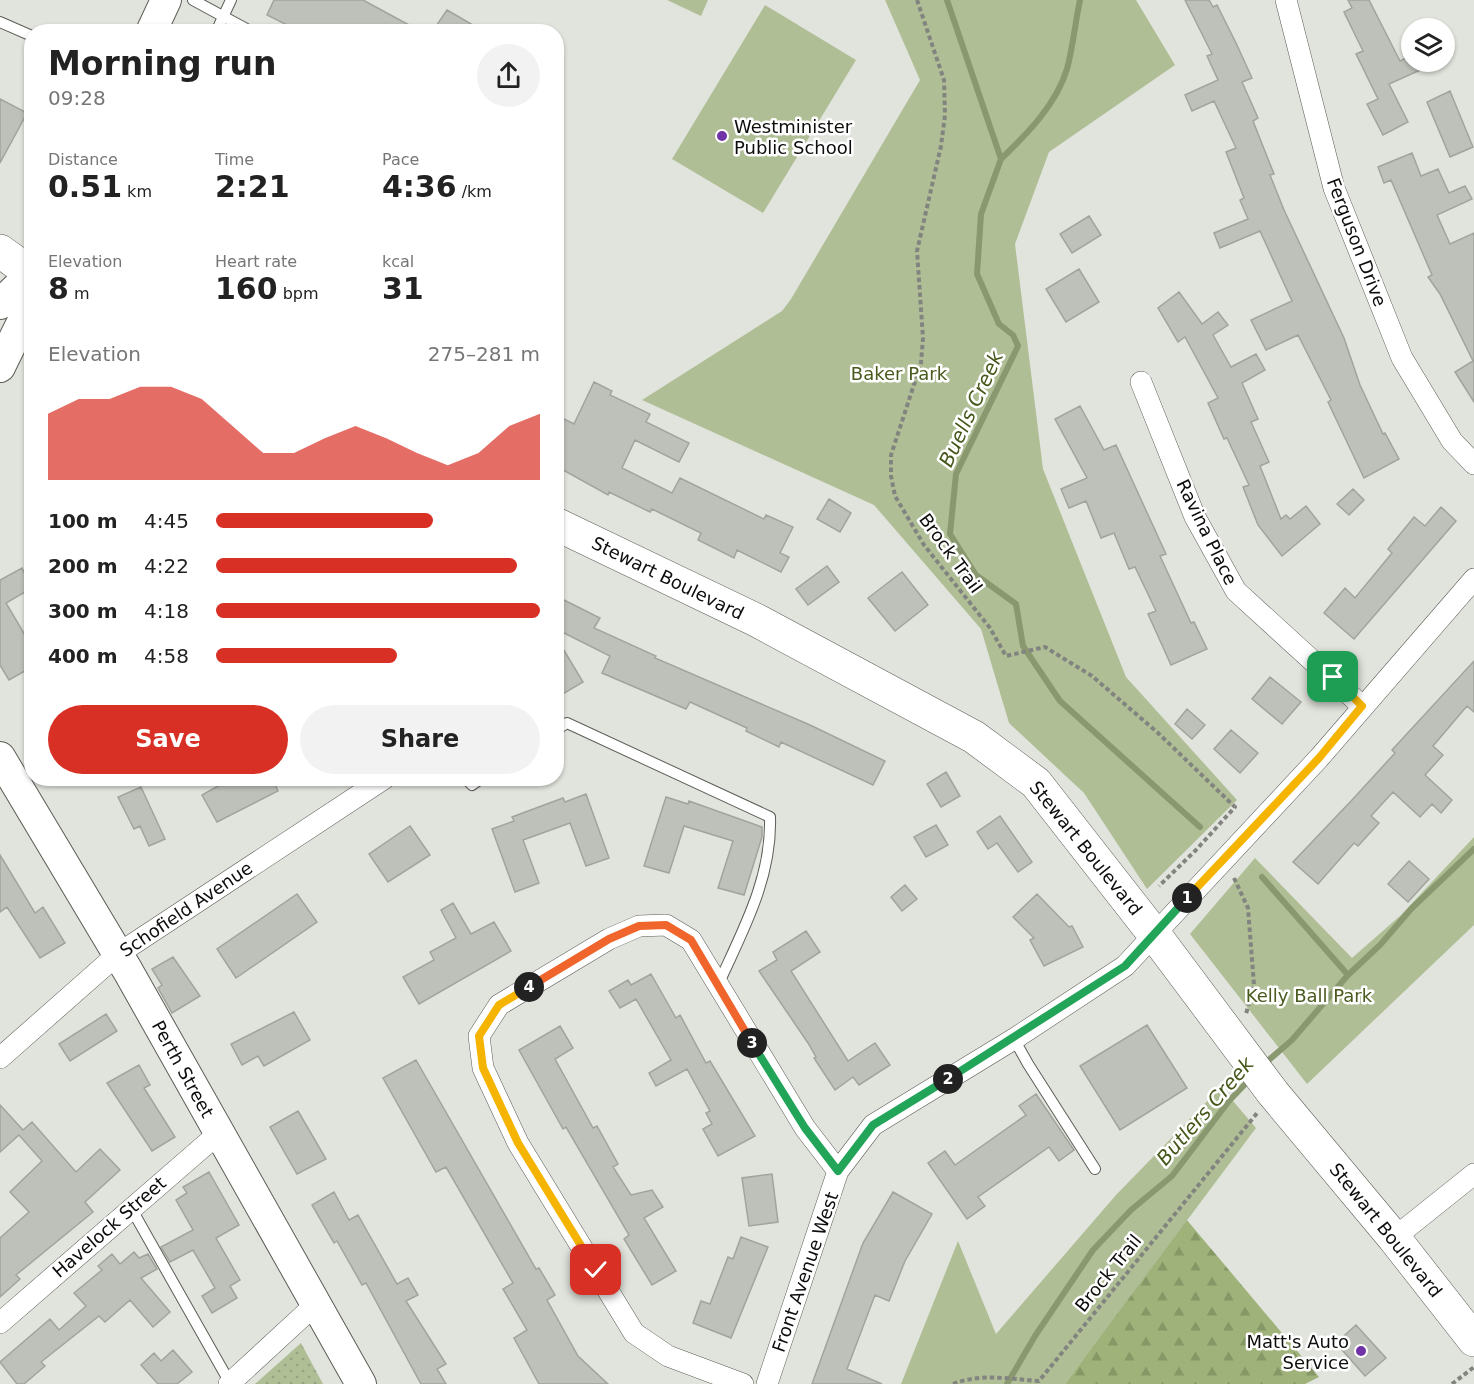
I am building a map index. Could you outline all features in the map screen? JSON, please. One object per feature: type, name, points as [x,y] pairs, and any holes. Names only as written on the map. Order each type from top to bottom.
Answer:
[{"type":"main road","points":[[0,251],[24,269]]},
{"type":"main road","points":[[0,266],[24,272]]},
{"type":"main road","name":"Stewart Boulevard","points":[[564,528],[758,621],[975,736],[1036,783],[1154,934],[1238,1048],[1264,1104],[1394,1238],[1474,1340]]},
{"type":"street","points":[[155,24],[166,0]]},
{"type":"street","name":"Ferguson Drive","points":[[1286,0],[1334,188],[1402,357],[1452,441],[1474,464]]},
{"type":"street","points":[[0,304],[24,281]]},
{"type":"street","points":[[0,367],[24,318]]},
{"type":"street","name":"Ravina Place","points":[[1141,382],[1195,517],[1236,591],[1362,706]]},
{"type":"street","name":"Front Avenue West","points":[[767,1384],[838,1171],[873,1125],[1014,1039],[1125,966],[1319,758],[1474,579]]},
{"type":"street","name":"Perth Street","points":[[0,757],[118,954],[361,1384]]},
{"type":"street","name":"Schofield Avenue","points":[[0,1058],[118,954],[373,786]]},
{"type":"street","points":[[743,1384],[668,1356],[634,1333],[518,1143],[483,1068],[479,1036],[499,1005],[609,939],[639,926],[666,925],[691,940],[805,1128],[838,1171]]},
{"type":"street","name":"Havelock Street","points":[[0,1323],[219,1133]]},
{"type":"street","points":[[1394,1238],[1474,1174]]},
{"type":"street","points":[[229,1383],[317,1303]]},
{"type":"lane","points":[[193,0],[238,24]]},
{"type":"lane","points":[[220,24],[231,0]]},
{"type":"lane","points":[[0,22],[24,32]]},
{"type":"lane","points":[[564,725],[567,723],[770,817],[771,844],[759,895],[718,985]]},
{"type":"lane","points":[[1014,1039],[1095,1168]]},
{"type":"lane","points":[[131,1209],[229,1383]]},
{"type":"path","name":"Brock Trail","points":[[917,0],[944,80],[945,115],[941,146],[917,251],[923,338],[921,363],[891,455],[891,476],[896,496],[924,545],[990,628],[1006,656],[1045,647],[1092,676],[1157,732],[1235,807],[1159,886]]},
{"type":"path","points":[[1225,858],[1248,909],[1254,985],[1246,1014]]},
{"type":"path","name":"Brock Trail","points":[[953,1384],[963,1380],[1000,1377],[1039,1382],[1264,1104]]},
{"type":"path","points":[[1452,1384],[1474,1367]]},
{"type":"green space","points":[[667,0],[708,0],[701,16]]},
{"type":"green space","name":"Baker Park","points":[[885,0],[1136,0],[1175,65],[1049,152],[1015,244],[1043,469],[1126,677],[1237,800],[1147,889],[1084,793],[1009,723],[981,629],[874,505],[642,400],[782,311],[791,299],[920,80]]},
{"type":"green space","points":[[765,5],[856,60],[763,213],[672,159]]},
{"type":"green space","name":"Kelly Ball Park","points":[[1474,837],[1474,925],[1307,1084],[1190,934],[1255,858],[1352,958],[1401,915]]},
{"type":"green space","points":[[1221,1087],[1256,1128],[1065,1384],[901,1384],[958,1241],[996,1334],[1116,1195]]},
{"type":"green space","points":[[1186,1219],[1319,1377],[1305,1384],[1065,1384]]},
{"type":"green space","points":[[301,1343],[323,1384],[255,1384]]},
{"type":"building","points":[[274,0],[363,0],[407,24],[285,24],[267,15]]},
{"type":"building","points":[[1185,0],[1209,0],[1213,7],[1217,5],[1236,43],[1252,78],[1242,82],[1258,118],[1253,121],[1274,174],[1270,175],[1344,338],[1360,385],[1383,434],[1385,433],[1399,459],[1364,478],[1328,402],[1331,400],[1298,335],[1266,350],[1251,320],[1292,301],[1260,231],[1220,248],[1214,233],[1248,219],[1240,200],[1244,198],[1226,152],[1236,148],[1214,101],[1192,111],[1185,95],[1218,80],[1207,56],[1212,54]]},
{"type":"building","points":[[1348,0],[1369,0],[1401,60],[1401,72],[1416,72],[1389,84],[1408,122],[1383,135],[1367,104],[1378,99],[1356,54],[1363,51],[1344,12],[1352,8]]},
{"type":"building","points":[[447,10],[471,24],[437,24]]},
{"type":"building","points":[[1450,91],[1473,147],[1450,157],[1427,102]]},
{"type":"building","points":[[0,99],[24,111],[24,119],[0,163]]},
{"type":"building","points":[[1412,153],[1421,176],[1438,169],[1449,193],[1465,186],[1472,199],[1437,215],[1450,244],[1474,233],[1474,402],[1455,372],[1473,361],[1440,294],[1428,277],[1432,275],[1391,180],[1384,183],[1378,167]]},
{"type":"building","points":[[1089,216],[1101,235],[1072,253],[1060,234]]},
{"type":"building","points":[[1079,269],[1099,302],[1066,322],[1046,289]]},
{"type":"building","points":[[1179,292],[1202,324],[1218,312],[1228,325],[1213,335],[1231,367],[1256,354],[1265,370],[1242,383],[1258,419],[1251,422],[1269,462],[1260,466],[1281,519],[1286,515],[1290,519],[1306,506],[1320,524],[1282,556],[1258,525],[1243,487],[1249,485],[1208,403],[1218,398],[1185,337],[1178,342],[1158,308]]},
{"type":"building","points":[[594,382],[612,391],[610,395],[650,414],[646,422],[689,443],[679,462],[635,440],[622,468],[672,493],[680,478],[764,519],[766,515],[793,527],[780,553],[789,557],[781,572],[737,550],[734,558],[698,540],[701,533],[652,509],[650,512],[609,492],[608,495],[564,470],[564,419],[574,424]]},
{"type":"building","points":[[1080,406],[1104,450],[1116,445],[1166,554],[1160,556],[1191,623],[1194,622],[1207,649],[1171,665],[1148,614],[1156,611],[1135,567],[1129,569],[1114,533],[1101,538],[1086,501],[1069,508],[1061,489],[1087,478],[1055,419]]},
{"type":"building","points":[[1353,489],[1364,500],[1349,515],[1337,504]]},
{"type":"building","points":[[829,499],[851,513],[840,532],[817,519]]},
{"type":"building","points":[[1441,507],[1456,521],[1354,639],[1324,613],[1345,588],[1355,598],[1392,553],[1388,549],[1414,517],[1425,526]]},
{"type":"building","points":[[827,566],[839,582],[808,605],[796,589]]},
{"type":"building","points":[[22,568],[24,572],[24,593],[6,603],[24,633],[24,672],[9,680],[0,665],[0,580]]},
{"type":"building","points":[[902,572],[928,605],[895,631],[868,598]]},
{"type":"building","points":[[564,600],[600,618],[594,628],[656,656],[655,658],[810,725],[885,761],[873,785],[781,742],[779,747],[746,731],[747,728],[690,702],[686,709],[602,673],[610,656],[564,633]]},
{"type":"building","points":[[564,650],[583,682],[564,693]]},
{"type":"building","points":[[1474,661],[1474,712],[1467,706],[1433,746],[1443,755],[1425,775],[1452,800],[1441,813],[1432,804],[1420,817],[1393,792],[1371,816],[1379,823],[1358,846],[1354,843],[1318,884],[1293,862],[1395,753],[1392,750]]},
{"type":"building","points":[[1270,677],[1301,702],[1282,724],[1252,699]]},
{"type":"building","points":[[1187,709],[1205,725],[1192,739],[1175,724]]},
{"type":"building","points":[[1231,730],[1258,753],[1240,773],[1214,749]]},
{"type":"building","points":[[946,772],[960,796],[941,807],[927,784]]},
{"type":"building","points":[[218,786],[276,786],[278,791],[217,822],[202,795]]},
{"type":"building","points":[[141,787],[165,839],[149,846],[140,826],[134,829],[118,797]]},
{"type":"building","points":[[586,794],[609,858],[586,866],[570,823],[523,840],[539,883],[515,892],[492,829],[514,821],[512,817],[563,798],[565,802]]},
{"type":"building","points":[[666,797],[688,804],[689,801],[762,827],[762,837],[744,895],[718,888],[733,841],[684,826],[669,873],[644,866]]},
{"type":"building","points":[[1000,816],[1032,862],[1018,872],[997,843],[988,849],[977,832]]},
{"type":"building","points":[[936,825],[948,845],[926,857],[914,837]]},
{"type":"building","points":[[410,826],[430,855],[388,882],[369,854]]},
{"type":"building","points":[[0,855],[35,913],[43,907],[65,943],[40,958],[7,907],[0,912]]},
{"type":"building","points":[[1409,861],[1429,879],[1408,902],[1388,884]]},
{"type":"building","points":[[905,885],[917,899],[902,911],[891,897]]},
{"type":"building","points":[[297,894],[317,922],[236,978],[217,949]]},
{"type":"building","points":[[1037,894],[1069,927],[1072,926],[1083,947],[1044,966],[1030,940],[1034,938],[1013,917]]},
{"type":"building","points":[[453,903],[471,934],[494,922],[511,951],[419,1004],[403,977],[434,960],[430,952],[456,938],[441,910]]},
{"type":"building","points":[[806,931],[820,952],[791,971],[848,1061],[875,1043],[890,1065],[859,1085],[853,1077],[835,1090],[814,1058],[816,1057],[808,1043],[759,971],[777,960],[773,952]]},
{"type":"building","points":[[173,957],[200,996],[172,1013],[158,988],[162,985],[152,969]]},
{"type":"building","points":[[651,974],[676,1018],[680,1015],[706,1063],[710,1061],[755,1136],[718,1156],[703,1129],[712,1124],[706,1113],[710,1111],[687,1069],[656,1086],[649,1073],[671,1060],[636,999],[620,1008],[609,991],[628,980],[631,985]]},
{"type":"building","points":[[294,1012],[310,1040],[264,1066],[258,1056],[242,1065],[231,1044]]},
{"type":"building","points":[[106,1014],[117,1031],[70,1061],[59,1044]]},
{"type":"building","points":[[1147,1025],[1187,1088],[1120,1130],[1080,1066]]},
{"type":"building","points":[[560,1026],[573,1048],[555,1059],[593,1128],[597,1126],[618,1164],[613,1167],[631,1195],[652,1190],[663,1207],[644,1218],[676,1271],[652,1285],[624,1239],[629,1235],[566,1127],[563,1129],[519,1050]]},
{"type":"building","points":[[416,1060],[536,1269],[539,1268],[555,1295],[547,1300],[578,1356],[608,1384],[539,1384],[514,1338],[527,1330],[503,1289],[513,1283],[446,1167],[436,1172],[383,1078]]},
{"type":"building","points":[[139,1065],[150,1085],[144,1088],[175,1137],[152,1151],[107,1083]]},
{"type":"building","points":[[1036,1094],[1074,1150],[1059,1161],[1049,1147],[978,1197],[985,1206],[967,1219],[928,1163],[945,1151],[955,1165],[1026,1115],[1019,1106]]},
{"type":"building","points":[[0,1105],[23,1130],[32,1122],[76,1172],[100,1149],[120,1170],[85,1202],[93,1212],[16,1275],[20,1279],[0,1297],[0,1238],[29,1212],[10,1192],[42,1161],[19,1135],[0,1152]]},
{"type":"building","points":[[298,1111],[326,1159],[297,1174],[270,1127]]},
{"type":"building","points":[[209,1172],[239,1225],[216,1238],[240,1280],[230,1286],[237,1298],[212,1313],[202,1296],[215,1288],[193,1250],[170,1262],[161,1247],[193,1230],[176,1200],[187,1193],[183,1187]]},
{"type":"building","points":[[772,1174],[778,1222],[749,1226],[742,1178]]},
{"type":"building","points":[[334,1192],[349,1220],[358,1215],[397,1284],[408,1278],[418,1295],[406,1301],[446,1364],[437,1369],[446,1384],[421,1384],[366,1283],[362,1285],[337,1241],[334,1243],[312,1205]]},
{"type":"building","points":[[893,1192],[932,1214],[905,1261],[889,1301],[875,1295],[847,1369],[882,1384],[812,1384],[863,1243]]},
{"type":"building","points":[[741,1237],[768,1247],[731,1338],[693,1323],[701,1301],[710,1304],[728,1257],[733,1259]]},
{"type":"building","points":[[134,1252],[139,1258],[148,1254],[157,1269],[141,1278],[170,1312],[153,1327],[130,1300],[105,1322],[99,1316],[41,1362],[45,1366],[24,1384],[17,1384],[0,1362],[50,1319],[59,1330],[86,1306],[74,1293],[102,1270],[98,1266],[112,1254],[120,1264]]},
{"type":"building","name":"Matt's Auto Service","points":[[1356,1325],[1386,1358],[1365,1376],[1336,1343]]},
{"type":"building","points":[[173,1350],[192,1372],[177,1384],[158,1384],[141,1365],[154,1353],[161,1361]]},
{"type":"waterway","name":"Buells Creek","points":[[947,0],[1001,159],[981,214],[977,274],[999,324],[1013,335],[1018,346],[956,474],[950,534],[976,575],[1016,604],[1023,646],[1060,701],[1200,827]]},
{"type":"waterway","points":[[1001,159],[1040,118],[1056,95],[1067,69],[1080,0]]},
{"type":"waterway","name":"Butlers Creek","points":[[1263,1065],[1292,1040],[1348,975],[1380,945],[1412,908],[1474,849]]},
{"type":"waterway","name":"Buells Creek","points":[[1262,877],[1348,975]]},
{"type":"waterway","name":"Butlers Creek","points":[[1007,1384],[1035,1336],[1093,1250],[1131,1210],[1172,1176],[1229,1101],[1250,1079]]},
{"type":"place","name":"Westminister Public School","points":[[722,136]]},
{"type":"place","name":"Matt's Auto Service","points":[[1361,1351]]},
{"type":"route","points":[[596,1270],[518,1143],[483,1068],[479,1036],[499,1005],[609,939],[639,926],[666,925],[691,940],[805,1128],[838,1171],[873,1125],[1014,1039],[1125,966],[1259,819],[1319,758],[1362,706],[1333,677]]}]
